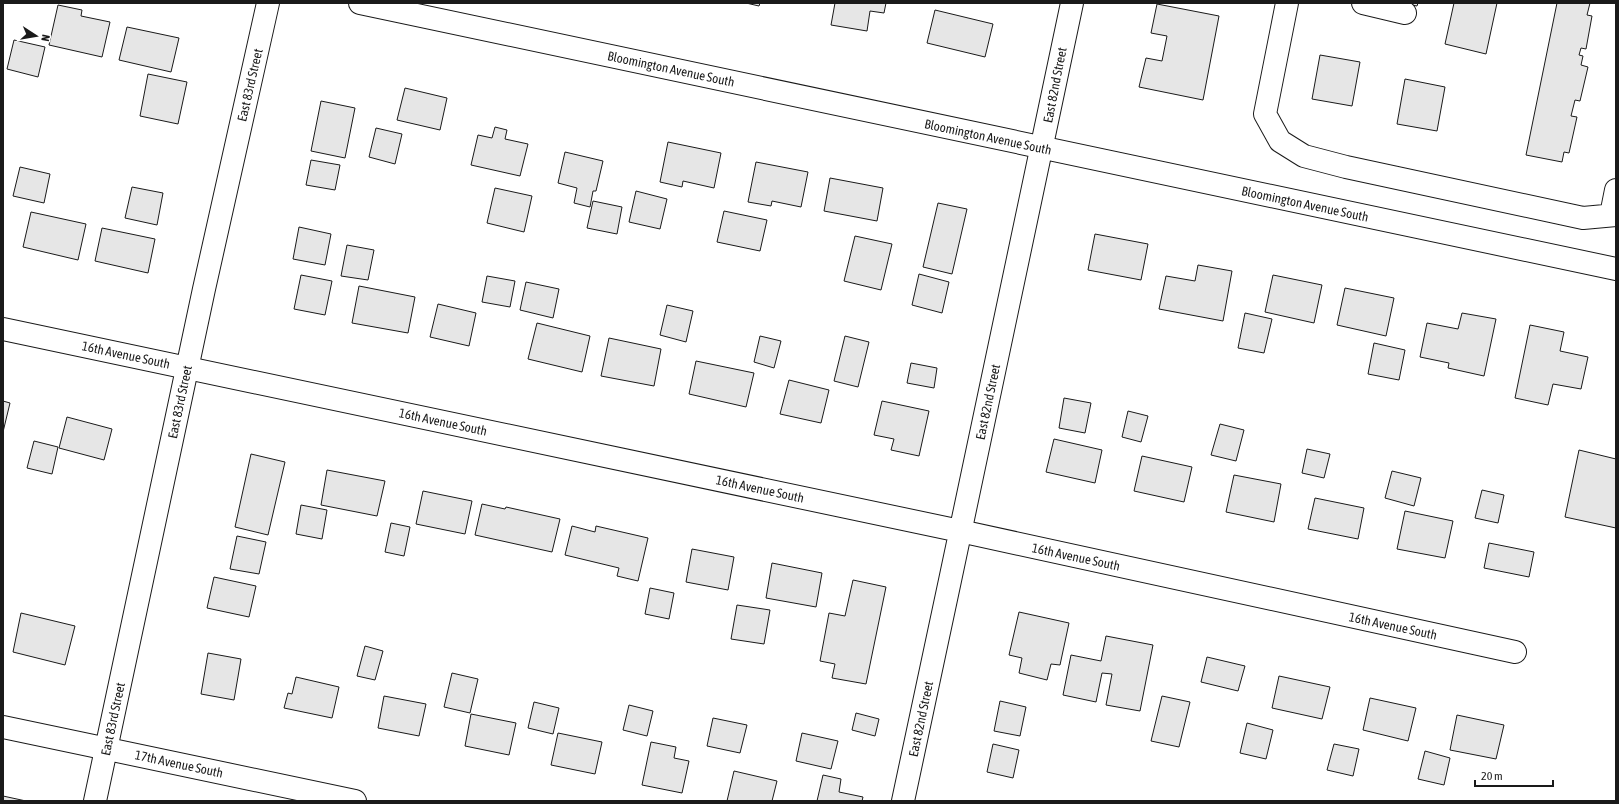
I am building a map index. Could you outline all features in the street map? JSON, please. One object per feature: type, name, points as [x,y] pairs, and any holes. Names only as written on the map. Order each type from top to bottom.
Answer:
[{"type":"street","name":"East 83rd Street","points":[[95,801],[187,368],[268,3]]},
{"type":"street","name":"Bloomington Avenue South","points":[[360,3],[1616,270]]},
{"type":"street","name":"East 82nd Street","points":[[904,801],[960,532],[1043,148],[1072,3]]},
{"type":"street","points":[[1287,3],[1265,114],[1280,141],[1304,156],[1346,167],[1583,218],[1614,215],[1616,190]]},
{"type":"street","points":[[1363,3],[1405,13]]},
{"type":"street","name":"16th Avenue South","points":[[3,329],[960,532],[1515,652]]},
{"type":"street","name":"17th Avenue South","points":[[3,727],[356,801]]},
{"type":"building","points":[[746,3],[760,3],[759,6]]},
{"type":"building","points":[[835,3],[886,3],[884,13],[870,11],[867,31],[831,25]]},
{"type":"building","points":[[1403,3],[1418,3],[1417,6]]},
{"type":"building","points":[[1454,3],[1497,3],[1486,54],[1445,44]]},
{"type":"building","points":[[1557,3],[1590,3],[1587,15],[1592,16],[1586,49],[1581,48],[1579,55],[1583,56],[1581,65],[1588,67],[1580,101],[1575,100],[1571,116],[1577,117],[1569,153],[1564,152],[1562,162],[1526,155]]},
{"type":"building","points":[[1157,4],[1219,16],[1203,100],[1139,87],[1146,58],[1162,61],[1167,36],[1151,33]]},
{"type":"building","points":[[58,5],[82,10],[81,16],[110,22],[102,57],[49,45]]},
{"type":"building","points":[[935,10],[993,24],[985,57],[927,43]]},
{"type":"building","points":[[127,27],[179,38],[171,72],[119,60]]},
{"type":"building","points":[[14,40],[45,47],[38,77],[7,69]]},
{"type":"building","points":[[1320,55],[1360,62],[1352,106],[1312,99]]},
{"type":"building","points":[[148,74],[187,82],[178,124],[140,116]]},
{"type":"building","points":[[1405,79],[1445,87],[1437,131],[1397,124]]},
{"type":"building","points":[[405,88],[447,98],[440,130],[397,120]]},
{"type":"building","points":[[321,101],[355,108],[345,158],[311,151]]},
{"type":"building","points":[[495,127],[507,130],[505,139],[528,144],[520,176],[471,165],[478,135],[492,138]]},
{"type":"building","points":[[376,128],[402,134],[395,164],[369,157]]},
{"type":"building","points":[[668,142],[721,153],[714,188],[683,181],[682,187],[660,182]]},
{"type":"building","points":[[565,152],[603,161],[596,191],[593,191],[590,207],[574,203],[577,188],[558,183]]},
{"type":"building","points":[[311,160],[340,165],[335,190],[306,185]]},
{"type":"building","points":[[756,162],[808,172],[801,207],[772,201],[771,206],[748,202]]},
{"type":"building","points":[[20,167],[50,174],[44,203],[13,196]]},
{"type":"building","points":[[830,178],[883,188],[877,221],[824,211]]},
{"type":"building","points":[[132,187],[163,193],[157,225],[125,218]]},
{"type":"building","points":[[495,188],[532,196],[524,232],[487,223]]},
{"type":"building","points":[[636,191],[667,199],[660,229],[629,222]]},
{"type":"building","points":[[593,201],[622,207],[617,234],[587,228]]},
{"type":"building","points":[[938,203],[967,209],[952,274],[923,267]]},
{"type":"building","points":[[724,211],[767,220],[760,251],[717,242]]},
{"type":"building","points":[[31,212],[86,224],[78,260],[23,247]]},
{"type":"building","points":[[299,227],[331,234],[325,265],[293,259]]},
{"type":"building","points":[[102,228],[155,239],[148,273],[95,261]]},
{"type":"building","points":[[1095,234],[1148,244],[1141,280],[1088,270]]},
{"type":"building","points":[[855,236],[892,244],[881,290],[844,281]]},
{"type":"building","points":[[347,245],[374,250],[368,280],[341,276]]},
{"type":"building","points":[[1198,265],[1232,271],[1223,321],[1159,309],[1166,276],[1195,281]]},
{"type":"building","points":[[919,274],[949,282],[942,313],[912,305]]},
{"type":"building","points":[[301,275],[332,281],[325,315],[294,309]]},
{"type":"building","points":[[1273,275],[1322,285],[1314,323],[1265,312]]},
{"type":"building","points":[[487,276],[515,281],[510,307],[482,302]]},
{"type":"building","points":[[526,282],[559,289],[553,318],[520,310]]},
{"type":"building","points":[[359,286],[415,297],[408,333],[352,323]]},
{"type":"building","points":[[1345,288],[1394,298],[1386,336],[1337,325]]},
{"type":"building","points":[[438,304],[476,313],[469,346],[430,337]]},
{"type":"building","points":[[667,305],[693,311],[686,342],[660,335]]},
{"type":"building","points":[[1245,313],[1272,319],[1264,353],[1238,348]]},
{"type":"building","points":[[1462,313],[1496,319],[1484,376],[1448,368],[1449,363],[1420,357],[1427,323],[1458,329]]},
{"type":"building","points":[[537,323],[590,336],[582,372],[528,359]]},
{"type":"building","points":[[1530,325],[1564,332],[1560,351],[1588,357],[1581,389],[1553,384],[1548,405],[1515,398]]},
{"type":"building","points":[[760,336],[781,341],[774,368],[754,362]]},
{"type":"building","points":[[845,336],[869,342],[858,387],[834,381]]},
{"type":"building","points":[[609,338],[661,349],[654,386],[601,376]]},
{"type":"building","points":[[1374,343],[1405,350],[1399,380],[1368,374]]},
{"type":"building","points":[[696,361],[754,373],[746,407],[689,394]]},
{"type":"building","points":[[911,363],[937,368],[934,388],[907,383]]},
{"type":"building","points":[[789,380],[829,390],[821,423],[780,414]]},
{"type":"building","points":[[1064,398],[1091,403],[1085,433],[1059,428]]},
{"type":"building","points":[[3,401],[10,403],[3,432]]},
{"type":"building","points":[[882,401],[929,411],[919,456],[891,450],[894,439],[874,435]]},
{"type":"building","points":[[1128,411],[1148,416],[1141,442],[1122,437]]},
{"type":"building","points":[[67,417],[112,429],[104,460],[59,448]]},
{"type":"building","points":[[1220,424],[1244,430],[1236,461],[1211,455]]},
{"type":"building","points":[[1054,439],[1102,450],[1095,483],[1046,472]]},
{"type":"building","points":[[34,441],[58,447],[52,474],[27,468]]},
{"type":"building","points":[[1307,449],[1330,454],[1324,478],[1302,473]]},
{"type":"building","points":[[1579,450],[1616,459],[1616,528],[1565,517]]},
{"type":"building","points":[[251,454],[285,462],[268,535],[235,527]]},
{"type":"building","points":[[1142,456],[1192,467],[1184,502],[1134,491]]},
{"type":"building","points":[[327,470],[385,481],[377,516],[321,505]]},
{"type":"building","points":[[1392,471],[1421,478],[1414,506],[1385,498]]},
{"type":"building","points":[[1234,475],[1281,484],[1274,522],[1226,512]]},
{"type":"building","points":[[1482,490],[1504,495],[1498,523],[1475,518]]},
{"type":"building","points":[[423,491],[472,501],[465,534],[416,524]]},
{"type":"building","points":[[1315,498],[1364,508],[1358,539],[1308,529]]},
{"type":"building","points":[[482,504],[505,509],[506,507],[560,519],[552,552],[475,535]]},
{"type":"building","points":[[301,505],[327,510],[322,539],[296,534]]},
{"type":"building","points":[[1405,511],[1453,521],[1445,558],[1397,549]]},
{"type":"building","points":[[391,523],[410,527],[404,556],[385,552]]},
{"type":"building","points":[[572,526],[595,532],[596,526],[648,538],[638,581],[617,576],[619,568],[565,555]]},
{"type":"building","points":[[237,536],[266,542],[259,574],[230,569]]},
{"type":"building","points":[[1489,543],[1534,552],[1529,577],[1484,568]]},
{"type":"building","points":[[692,549],[734,557],[728,590],[686,582]]},
{"type":"building","points":[[772,563],[822,573],[816,607],[766,598]]},
{"type":"building","points":[[214,577],[256,586],[249,617],[207,608]]},
{"type":"building","points":[[853,580],[886,587],[866,684],[832,678],[835,664],[820,661],[829,613],[845,616]]},
{"type":"building","points":[[650,588],[674,593],[669,619],[645,614]]},
{"type":"building","points":[[737,605],[770,610],[764,644],[731,639]]},
{"type":"building","points":[[1019,612],[1069,623],[1060,665],[1051,664],[1047,680],[1019,673],[1022,658],[1009,655]]},
{"type":"building","points":[[21,613],[75,626],[65,665],[13,652]]},
{"type":"building","points":[[1106,636],[1153,645],[1140,711],[1106,705],[1112,674],[1102,673],[1096,702],[1063,695],[1071,655],[1101,661]]},
{"type":"building","points":[[365,646],[383,651],[375,680],[357,676]]},
{"type":"building","points":[[208,653],[241,659],[234,700],[201,694]]},
{"type":"building","points":[[1207,657],[1245,666],[1238,691],[1201,682]]},
{"type":"building","points":[[452,673],[478,679],[470,713],[444,707]]},
{"type":"building","points":[[1279,676],[1330,687],[1322,719],[1272,708]]},
{"type":"building","points":[[296,677],[339,687],[332,718],[284,708],[288,693],[292,694]]},
{"type":"building","points":[[384,696],[426,704],[419,736],[378,728]]},
{"type":"building","points":[[1162,696],[1190,702],[1179,747],[1151,741]]},
{"type":"building","points":[[1370,698],[1416,708],[1408,741],[1363,730]]},
{"type":"building","points":[[1000,701],[1026,707],[1020,736],[994,731]]},
{"type":"building","points":[[534,702],[559,708],[553,734],[528,728]]},
{"type":"building","points":[[629,705],[653,711],[647,736],[623,730]]},
{"type":"building","points":[[856,713],[879,719],[875,736],[852,730]]},
{"type":"building","points":[[471,714],[516,723],[509,755],[465,746]]},
{"type":"building","points":[[1457,715],[1504,725],[1496,759],[1450,750]]},
{"type":"building","points":[[713,718],[747,725],[740,753],[707,746]]},
{"type":"building","points":[[1247,723],[1273,730],[1266,759],[1240,753]]},
{"type":"building","points":[[558,733],[602,742],[595,774],[551,765]]},
{"type":"building","points":[[802,733],[838,741],[831,769],[796,761]]},
{"type":"building","points":[[651,742],[676,747],[674,758],[689,761],[682,793],[642,785]]},
{"type":"building","points":[[993,744],[1019,750],[1013,778],[987,772]]},
{"type":"building","points":[[1334,744],[1359,749],[1353,776],[1327,770]]},
{"type":"building","points":[[1425,751],[1450,758],[1444,785],[1418,779]]},
{"type":"building","points":[[734,771],[777,781],[772,801],[727,801]]},
{"type":"building","points":[[823,775],[841,779],[839,792],[863,797],[862,801],[817,801]]},
{"type":"building","points":[[3,796],[26,801],[3,801]]}]
